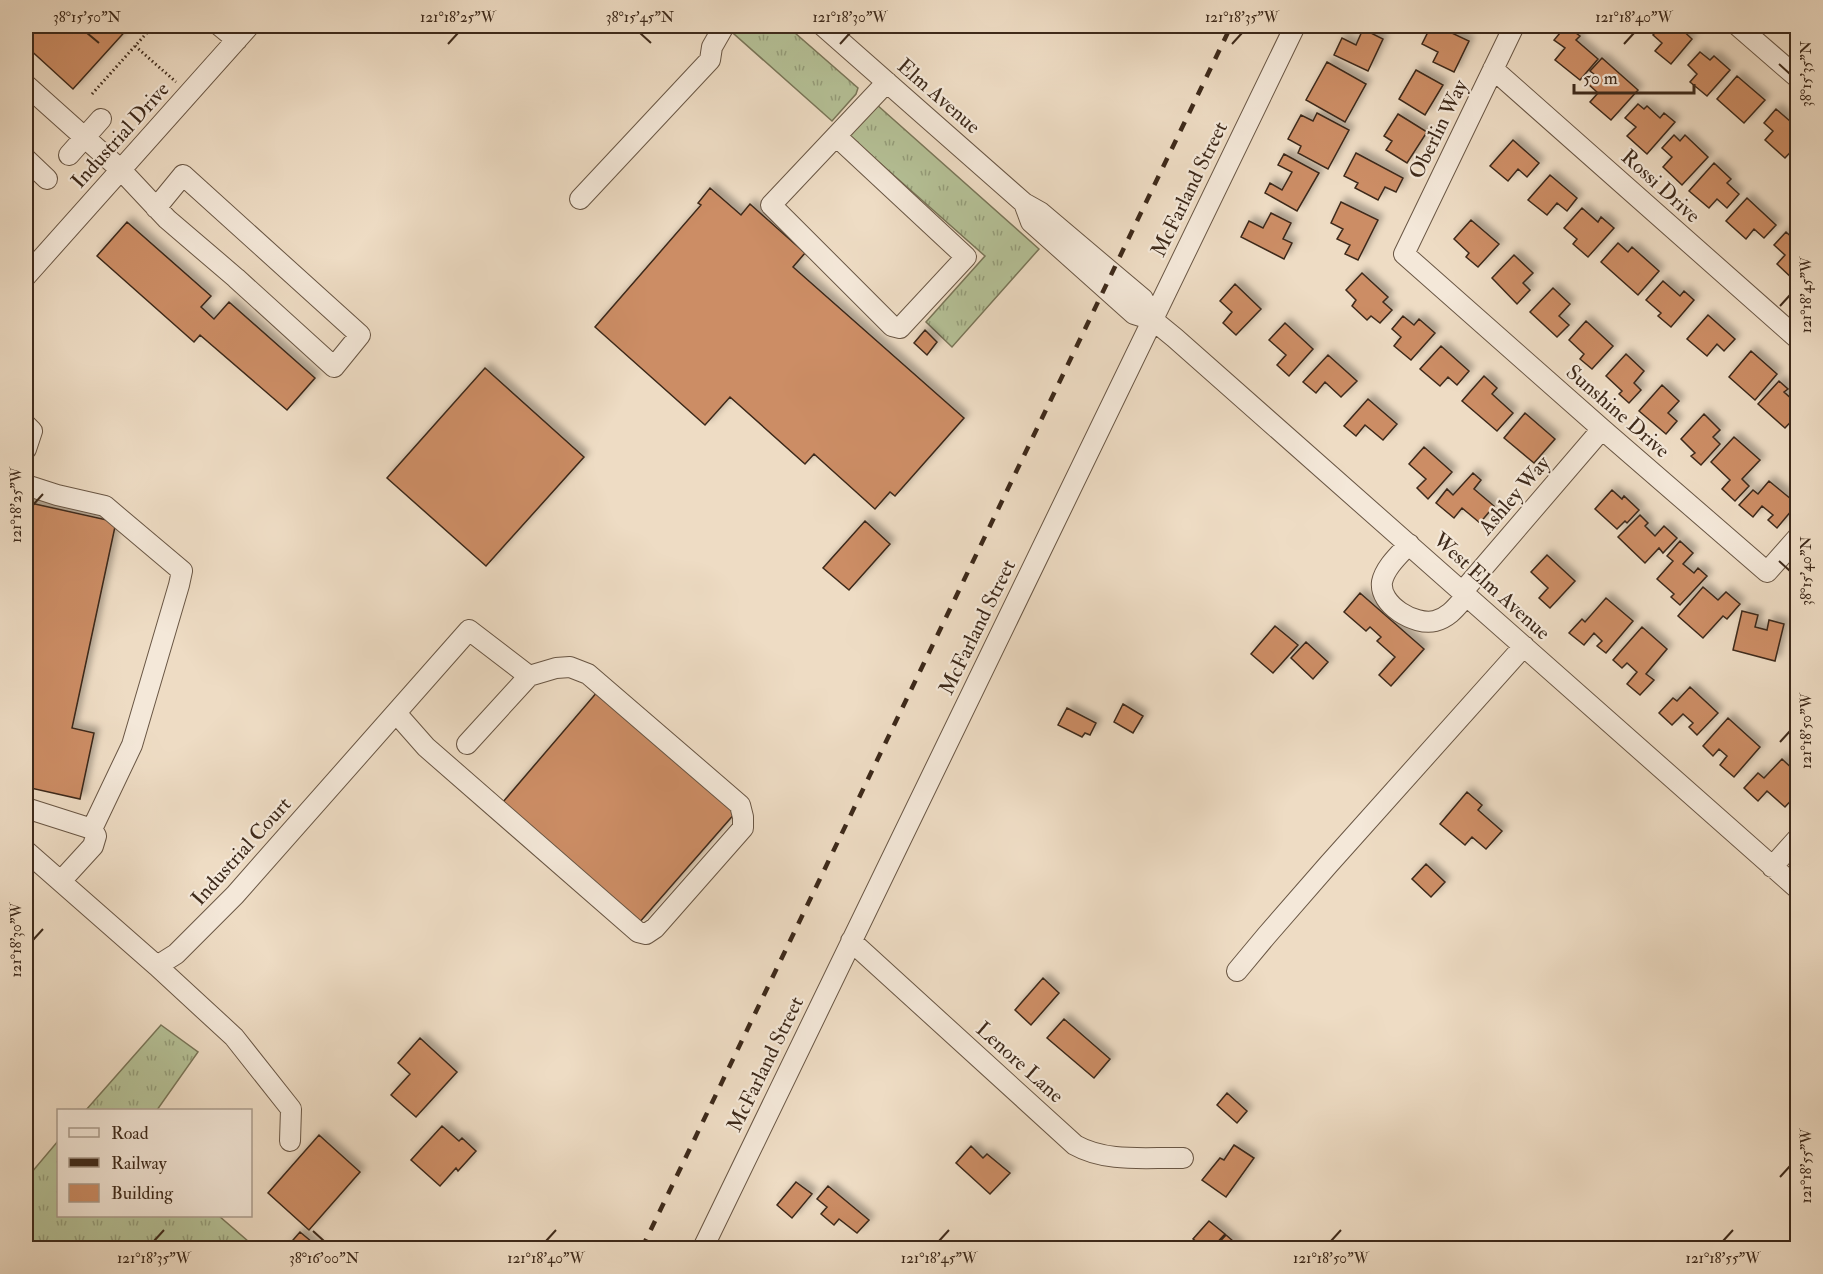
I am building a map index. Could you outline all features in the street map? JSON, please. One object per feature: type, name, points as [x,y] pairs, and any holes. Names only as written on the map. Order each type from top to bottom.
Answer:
[{"type":"street","points":[[220,26],[243,33]]},
{"type":"street","points":[[580,199],[710,60],[712,47],[724,26]]},
{"type":"street","name":"Elm Avenue","points":[[822,26],[1024,203],[1040,212],[1108,281]]},
{"type":"street","name":"McFarland Street","points":[[703,1248],[1295,26]]},
{"type":"street","name":"Oberlin Way","points":[[1404,254],[1514,26]]},
{"type":"street","points":[[1738,26],[1797,78]]},
{"type":"street","name":"Industrial Drive","points":[[26,276],[243,33]]},
{"type":"street","name":"Rossi Drive","points":[[1493,69],[1797,339]]},
{"type":"street","points":[[836,136],[966,256],[900,328],[892,327],[771,205],[836,136],[887,82]]},
{"type":"street","points":[[26,85],[121,170],[156,208],[334,367],[360,335],[183,175],[156,208]]},
{"type":"street","points":[[69,155],[101,119]]},
{"type":"street","points":[[26,159],[47,179]]},
{"type":"street","name":"Sunshine Drive","points":[[1404,254],[1767,572],[1797,537]]},
{"type":"street","name":"West Elm Avenue","points":[[1108,281],[1143,299],[1153,320],[1465,593],[1797,889]]},
{"type":"street","points":[[26,425],[32,431],[26,449]]},
{"type":"street","name":"Ashley Way","points":[[1409,544],[1387,571],[1382,582],[1385,597],[1409,617],[1424,622],[1436,621],[1449,615],[1602,429]]},
{"type":"street","points":[[26,485],[105,506],[182,571],[132,745],[92,829]]},
{"type":"street","name":"Industrial Court","points":[[157,966],[177,954],[235,895],[469,630],[529,676]]},
{"type":"street","points":[[1237,971],[1267,934],[1524,646]]},
{"type":"street","points":[[396,713],[426,747],[638,932],[646,934],[655,928],[743,828],[740,805],[588,674],[570,667],[556,668],[529,676],[467,744]]},
{"type":"street","points":[[26,808],[92,829],[96,836],[93,846],[61,881]]},
{"type":"street","points":[[1772,867],[1797,838]]},
{"type":"street","points":[[26,851],[234,1037],[291,1109],[290,1141]]},
{"type":"street","name":"Lenore Lane","points":[[851,941],[1075,1145],[1089,1153],[1105,1156],[1183,1158]]},
{"type":"path","points":[[92,94],[153,26]]},
{"type":"path","points":[[135,46],[179,85]]},
{"type":"green space","points":[[725,26],[787,26],[858,88],[856,94],[832,121]]},
{"type":"green space","points":[[876,104],[1039,249],[952,347],[926,322],[985,256],[846,133]]},
{"type":"green space","points":[[161,1025],[198,1052],[158,1109],[87,1109]]},
{"type":"green space","points":[[57,1142],[57,1217],[220,1217],[256,1248],[26,1248],[26,1179]]},
{"type":"building","points":[[26,26],[130,26],[73,89],[26,46]]},
{"type":"building","points":[[1431,26],[1437,26],[1469,41],[1454,72],[1433,62],[1438,52],[1422,44]]},
{"type":"building","points":[[1566,26],[1580,36],[1576,40],[1598,59],[1580,80],[1555,60],[1565,48],[1554,40]]},
{"type":"building","points":[[1661,26],[1671,26],[1675,29],[1678,26],[1692,39],[1671,64],[1655,51],[1662,43],[1653,35]]},
{"type":"building","points":[[1363,29],[1383,39],[1368,71],[1334,55],[1342,38],[1356,45]]},
{"type":"building","points":[[1700,52],[1710,60],[1714,56],[1730,70],[1707,96],[1690,82],[1697,74],[1688,65]]},
{"type":"building","points":[[1602,58],[1638,90],[1611,120],[1590,102],[1598,93],[1587,83],[1595,75],[1590,71]]},
{"type":"building","points":[[1327,62],[1366,84],[1345,122],[1306,100]]},
{"type":"building","points":[[1416,70],[1443,85],[1425,115],[1399,99]]},
{"type":"building","points":[[1737,76],[1765,100],[1744,123],[1717,99]]},
{"type":"building","points":[[1638,104],[1644,109],[1647,106],[1660,118],[1664,113],[1675,122],[1647,154],[1627,136],[1636,127],[1625,118]]},
{"type":"building","points":[[1776,109],[1798,128],[1798,144],[1785,158],[1765,140],[1773,131],[1764,123]]},
{"type":"building","points":[[1317,113],[1349,130],[1328,169],[1298,153],[1301,146],[1288,139],[1301,115],[1313,121]]},
{"type":"building","points":[[1398,114],[1427,132],[1407,163],[1386,150],[1392,141],[1384,136]]},
{"type":"building","points":[[1674,135],[1680,141],[1685,135],[1708,157],[1682,185],[1663,167],[1672,157],[1662,148]]},
{"type":"building","points":[[1513,140],[1539,163],[1527,177],[1518,169],[1508,181],[1490,166]]},
{"type":"building","points":[[1356,153],[1403,178],[1396,192],[1385,187],[1378,200],[1355,188],[1358,183],[1344,176]]},
{"type":"building","points":[[1284,154],[1319,173],[1297,211],[1265,193],[1270,183],[1282,190],[1292,172],[1278,165]]},
{"type":"building","points":[[1714,163],[1731,179],[1727,183],[1739,194],[1727,208],[1717,199],[1709,208],[1689,191]]},
{"type":"building","points":[[1550,175],[1577,198],[1567,211],[1557,203],[1547,215],[1528,200]]},
{"type":"building","points":[[710,188],[741,215],[750,204],[805,253],[793,267],[964,418],[895,496],[890,492],[875,509],[814,454],[805,464],[730,397],[705,425],[595,327],[701,205],[698,203]]},
{"type":"building","points":[[1747,198],[1776,225],[1764,238],[1754,229],[1746,239],[1726,221]]},
{"type":"building","points":[[1341,202],[1378,220],[1358,260],[1345,254],[1350,245],[1337,239],[1343,229],[1331,223]]},
{"type":"building","points":[[1582,208],[1598,222],[1601,217],[1614,228],[1588,257],[1573,244],[1577,239],[1564,228]]},
{"type":"building","points":[[1271,213],[1291,223],[1283,239],[1292,243],[1284,259],[1241,237],[1249,221],[1263,228]]},
{"type":"building","points":[[1471,220],[1499,244],[1478,267],[1466,257],[1469,253],[1454,239]]},
{"type":"building","points":[[127,222],[211,296],[201,307],[214,319],[229,302],[315,378],[287,410],[200,335],[194,342],[97,256]]},
{"type":"building","points":[[1786,232],[1798,243],[1798,280],[1796,282],[1777,264],[1785,255],[1774,245]]},
{"type":"building","points":[[1618,243],[1628,252],[1632,247],[1659,271],[1638,295],[1601,262]]},
{"type":"building","points":[[1514,255],[1533,273],[1523,283],[1530,290],[1517,304],[1492,278]]},
{"type":"building","points":[[1362,273],[1388,297],[1383,302],[1392,310],[1380,323],[1371,316],[1367,320],[1352,306],[1356,300],[1346,290]]},
{"type":"building","points":[[1663,281],[1680,296],[1684,291],[1694,300],[1671,327],[1658,316],[1661,313],[1646,300]]},
{"type":"building","points":[[1235,284],[1261,309],[1236,335],[1223,323],[1232,312],[1220,301]]},
{"type":"building","points":[[1553,288],[1570,304],[1559,316],[1569,325],[1557,337],[1530,312]]},
{"type":"building","points":[[1708,315],[1735,339],[1724,351],[1717,344],[1707,356],[1687,339]]},
{"type":"building","points":[[1403,316],[1414,325],[1419,319],[1435,333],[1411,360],[1394,346],[1401,337],[1392,329]]},
{"type":"building","points":[[1586,321],[1613,346],[1592,369],[1580,359],[1584,354],[1569,340]]},
{"type":"building","points":[[1285,323],[1313,349],[1289,376],[1277,365],[1286,355],[1269,340]]},
{"type":"building","points":[[925,330],[937,342],[927,355],[914,343]]},
{"type":"building","points":[[1441,346],[1469,371],[1457,385],[1448,377],[1440,386],[1420,369]]},
{"type":"building","points":[[1751,351],[1777,374],[1755,400],[1729,377]]},
{"type":"building","points":[[1626,354],[1644,371],[1634,383],[1641,390],[1629,403],[1619,394],[1622,391],[1606,376]]},
{"type":"building","points":[[1328,355],[1357,381],[1341,397],[1325,382],[1316,393],[1303,382]]},
{"type":"building","points":[[485,368],[584,457],[486,566],[387,478]]},
{"type":"building","points":[[1484,376],[1497,388],[1492,394],[1513,413],[1497,431],[1462,401]]},
{"type":"building","points":[[1779,381],[1788,389],[1784,392],[1794,401],[1798,398],[1798,414],[1785,428],[1758,404]]},
{"type":"building","points":[[1662,385],[1679,401],[1668,413],[1677,421],[1666,434],[1639,411]]},
{"type":"building","points":[[1368,399],[1397,424],[1383,440],[1365,425],[1356,436],[1344,426]]},
{"type":"building","points":[[1525,413],[1555,439],[1534,463],[1504,438]]},
{"type":"building","points":[[1704,414],[1720,430],[1713,437],[1720,444],[1701,465],[1691,456],[1695,453],[1681,439]]},
{"type":"building","points":[[1734,437],[1760,460],[1742,479],[1749,486],[1735,501],[1722,489],[1730,480],[1711,462]]},
{"type":"building","points":[[1424,447],[1452,472],[1428,499],[1417,488],[1426,479],[1409,464]]},
{"type":"building","points":[[1473,473],[1481,480],[1474,489],[1494,506],[1480,523],[1462,508],[1454,518],[1436,503],[1447,489],[1453,495]]},
{"type":"building","points":[[1769,481],[1797,504],[1777,528],[1768,520],[1773,515],[1762,506],[1753,517],[1739,505],[1753,490],[1758,494]]},
{"type":"building","points":[[1612,490],[1622,499],[1624,496],[1639,510],[1627,523],[1625,521],[1617,529],[1595,509]]},
{"type":"building","points":[[26,502],[116,522],[72,728],[94,733],[80,799],[26,787]]},
{"type":"building","points":[[1640,515],[1648,523],[1645,526],[1655,536],[1664,526],[1677,538],[1663,553],[1659,548],[1645,563],[1618,537]]},
{"type":"building","points":[[865,521],[890,544],[849,590],[823,568]]},
{"type":"building","points":[[1680,541],[1693,553],[1683,564],[1694,573],[1698,568],[1707,576],[1680,605],[1671,597],[1674,594],[1657,579],[1673,561],[1667,556]]},
{"type":"building","points":[[1547,555],[1575,581],[1550,608],[1539,598],[1548,588],[1531,572]]},
{"type":"building","points":[[1703,587],[1718,600],[1726,592],[1740,604],[1727,619],[1723,616],[1703,638],[1678,616]]},
{"type":"building","points":[[1360,593],[1424,649],[1391,686],[1379,675],[1395,657],[1377,641],[1381,637],[1370,627],[1366,631],[1344,612]]},
{"type":"building","points":[[1606,598],[1633,621],[1606,653],[1597,646],[1602,641],[1594,633],[1584,645],[1569,633],[1582,619],[1585,622]]},
{"type":"building","points":[[1742,611],[1758,615],[1755,627],[1767,630],[1769,620],[1784,624],[1775,661],[1733,650]]},
{"type":"building","points":[[1275,626],[1298,645],[1273,673],[1251,654]]},
{"type":"building","points":[[1642,627],[1667,649],[1646,674],[1654,680],[1640,695],[1627,684],[1637,672],[1627,663],[1622,668],[1613,660]]},
{"type":"building","points":[[1306,642],[1328,662],[1313,679],[1291,658]]},
{"type":"building","points":[[1690,687],[1718,713],[1697,735],[1689,727],[1693,723],[1683,714],[1672,725],[1659,713],[1673,698],[1677,701]]},
{"type":"building","points":[[598,691],[736,812],[639,923],[503,802]]},
{"type":"building","points":[[1123,704],[1143,716],[1133,733],[1114,722]]},
{"type":"building","points":[[1067,708],[1096,723],[1090,735],[1085,733],[1082,737],[1058,725]]},
{"type":"building","points":[[1728,718],[1760,747],[1734,777],[1720,765],[1727,756],[1719,749],[1713,756],[1703,746]]},
{"type":"building","points":[[1782,759],[1798,774],[1798,793],[1785,807],[1767,791],[1758,801],[1744,788],[1758,773],[1764,778]]},
{"type":"building","points":[[1467,792],[1482,805],[1478,810],[1502,831],[1486,849],[1472,837],[1465,845],[1440,824]]},
{"type":"building","points":[[1426,864],[1445,882],[1431,897],[1412,879]]},
{"type":"building","points":[[1043,978],[1059,993],[1031,1025],[1015,1010]]},
{"type":"building","points":[[1064,1019],[1110,1059],[1094,1078],[1047,1038]]},
{"type":"building","points":[[420,1038],[457,1072],[416,1117],[391,1095],[410,1074],[398,1063]]},
{"type":"building","points":[[1227,1093],[1247,1111],[1237,1123],[1217,1105]]},
{"type":"building","points":[[442,1126],[459,1141],[462,1138],[476,1151],[440,1186],[411,1160]]},
{"type":"building","points":[[319,1135],[360,1172],[309,1230],[268,1193]]},
{"type":"building","points":[[1234,1145],[1254,1158],[1226,1197],[1202,1180],[1220,1158],[1224,1160]]},
{"type":"building","points":[[971,1146],[983,1158],[987,1154],[1010,1173],[990,1194],[956,1163]]},
{"type":"building","points":[[796,1182],[812,1194],[792,1218],[777,1205]]},
{"type":"building","points":[[828,1186],[869,1220],[857,1233],[839,1219],[834,1225],[821,1214],[827,1207],[817,1199]]},
{"type":"building","points":[[1209,1221],[1225,1234],[1212,1248],[1205,1248],[1193,1239]]},
{"type":"building","points":[[300,1232],[318,1247],[286,1248]]},
{"type":"building","points":[[1226,1235],[1240,1247],[1214,1248]]},
{"type":"railway","points":[[642,1248],[1231,26]]}]
